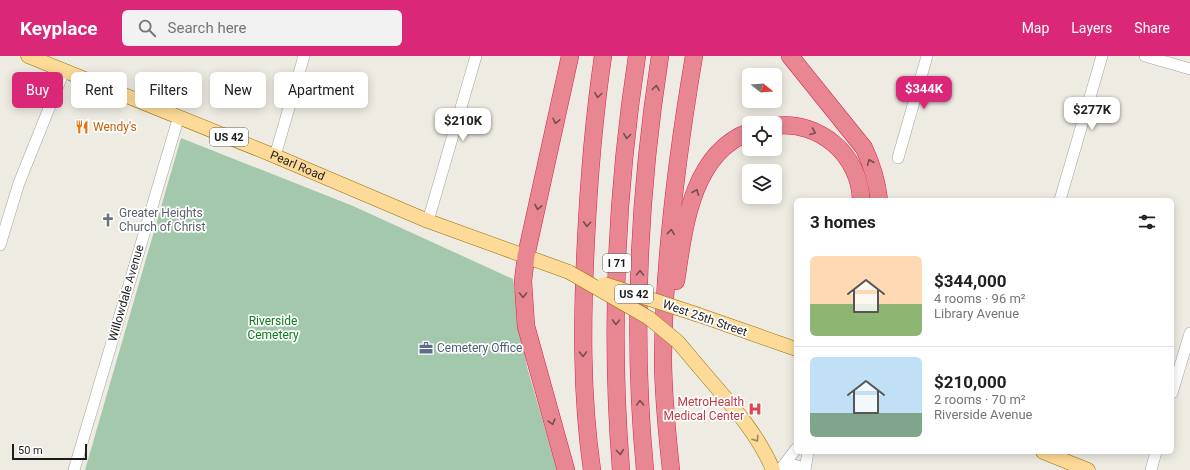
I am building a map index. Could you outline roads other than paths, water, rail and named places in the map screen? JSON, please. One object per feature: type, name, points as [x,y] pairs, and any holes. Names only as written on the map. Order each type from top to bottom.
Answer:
[{"type":"highway","points":[[566,470],[526,326],[523,279],[526,256],[570,56]]},
{"type":"highway","points":[[592,470],[585,393],[583,301],[590,174],[603,56]]},
{"type":"highway","name":"I 71","points":[[621,470],[615,339],[617,257],[623,171],[637,56]]},
{"type":"highway","name":"I 71","points":[[645,470],[640,388],[641,246],[649,144],[660,56]]},
{"type":"highway","points":[[670,470],[663,358],[667,268],[678,162],[694,56]]},
{"type":"highway","points":[[790,56],[864,148],[872,164],[879,198]]},
{"type":"highway","points":[[782,127],[802,128],[819,134],[835,143],[847,156],[856,175],[861,198]]},
{"type":"highway","points":[[668,439],[671,329],[676,282],[687,221],[700,180],[710,164],[726,146],[742,136]]},
{"type":"main road","name":"Pearl Road","points":[[28,56],[275,156],[428,221],[569,272]]},
{"type":"main road","name":"West 25th Street","points":[[569,272],[794,347]]},
{"type":"main road","points":[[569,272],[631,307],[659,325],[678,342],[742,417],[778,469]]},
{"type":"main road","points":[[1048,454],[1088,470]]},
{"type":"street","points":[[275,156],[304,56]]},
{"type":"street","points":[[428,221],[476,56]]},
{"type":"street","points":[[898,158],[927,56]]},
{"type":"street","points":[[1061,198],[1102,56]]},
{"type":"street","points":[[1145,56],[1190,69]]},
{"type":"street","points":[[0,245],[20,183],[64,71]]},
{"type":"street","name":"Willowdale Avenue","points":[[74,470],[178,116]]},
{"type":"street","points":[[1174,387],[1190,333]]},
{"type":"street","points":[[778,469],[794,451]]},
{"type":"street","points":[[778,469],[795,465],[805,470],[808,454]]},
{"type":"street","points":[[1151,470],[1155,454]]},
{"type":"place","name":"Wendy's","points":[[82,127]]},
{"type":"place","name":"Greater Heights Church of Christ","points":[[108,220]]},
{"type":"place","name":"Cemetery Office","points":[[426,348]]},
{"type":"place","name":"MetroHealth Medical Center","points":[[755,409]]},
{"type":"park label","name":"Riverside Cemetery","points":[[273,328]]}]
